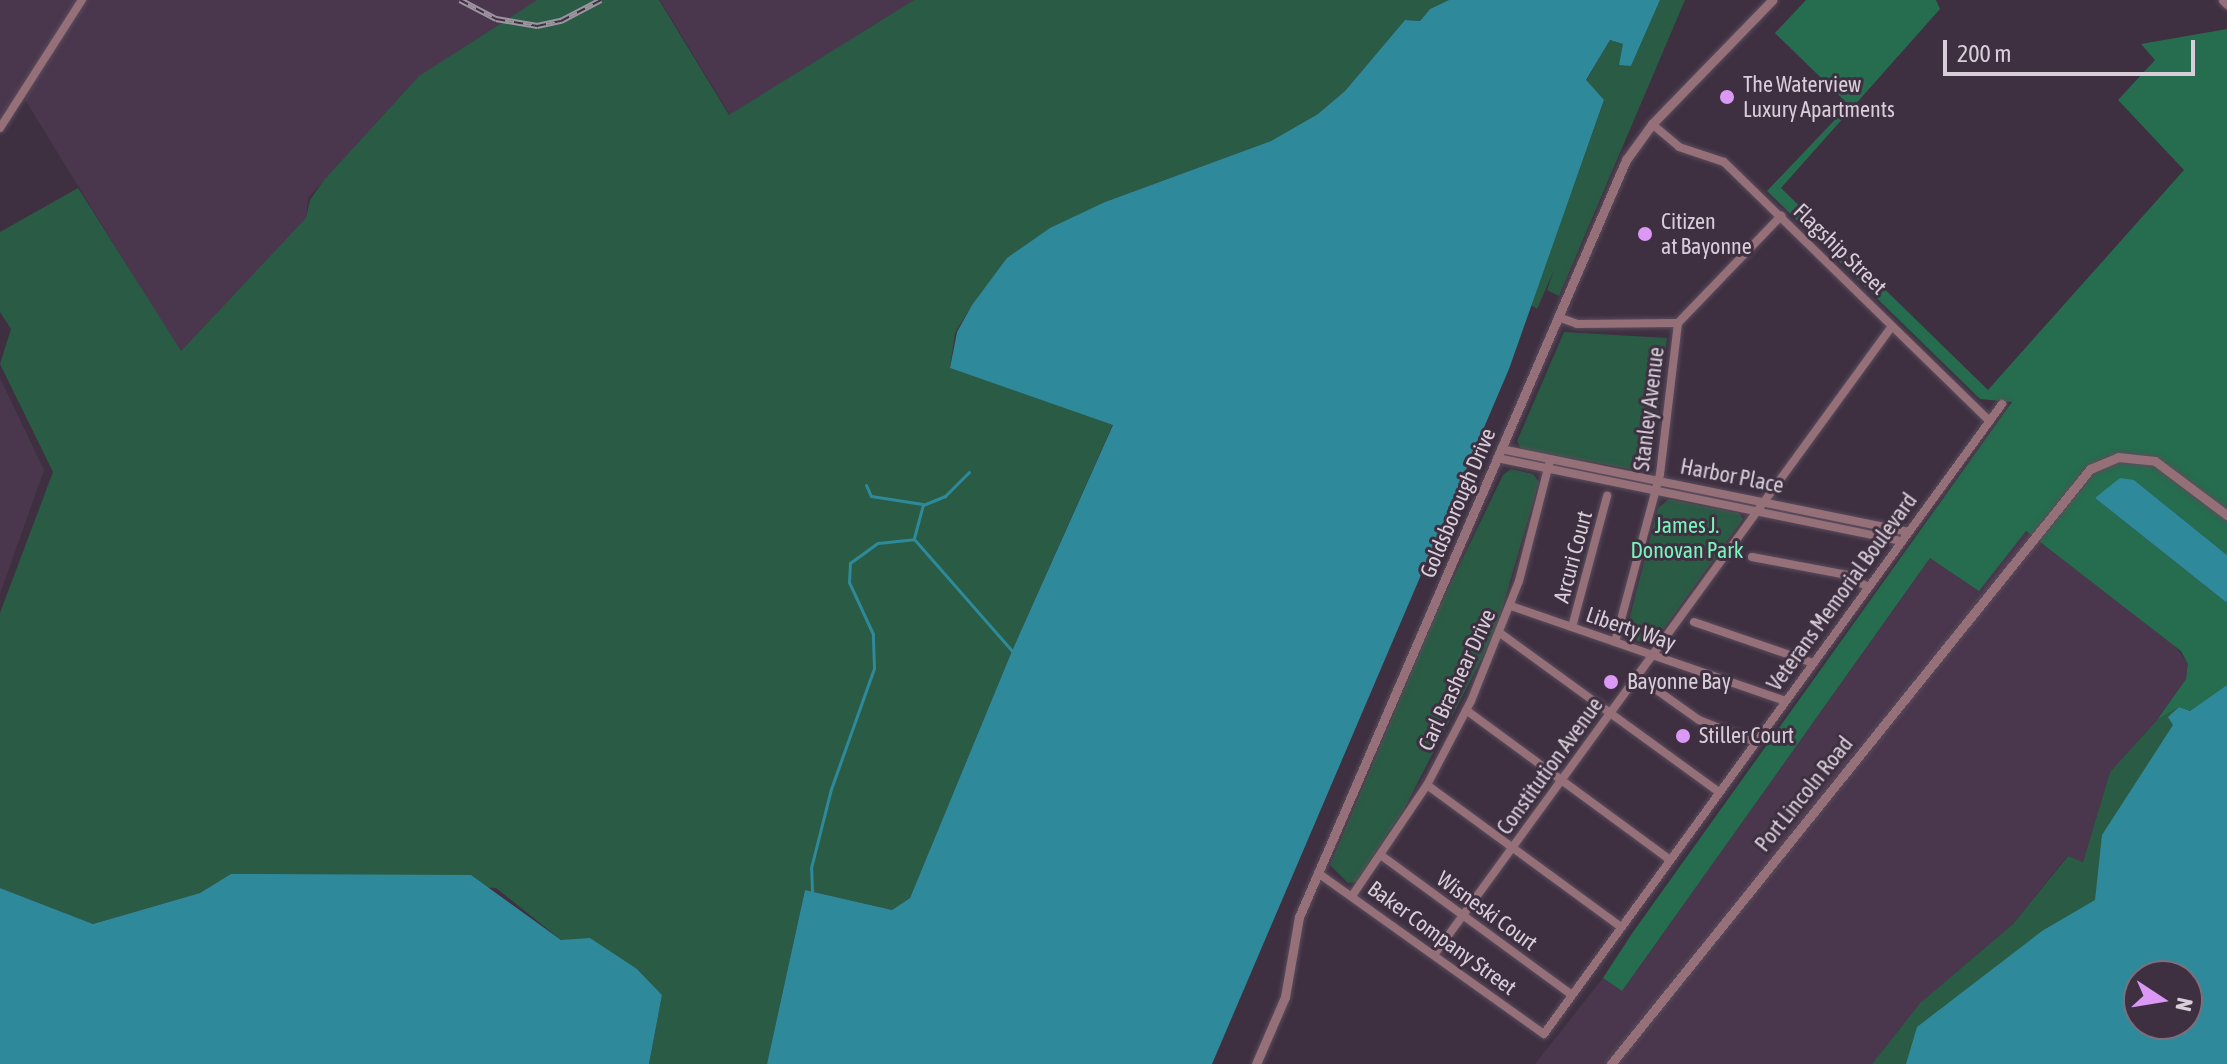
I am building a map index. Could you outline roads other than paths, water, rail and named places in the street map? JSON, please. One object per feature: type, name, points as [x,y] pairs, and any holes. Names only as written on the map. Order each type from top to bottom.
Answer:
[{"type":"street","points":[[0,128],[82,0]]},
{"type":"street","name":"Goldsborough Drive","points":[[1256,1064],[1285,997],[1294,932],[1318,873],[1626,160],[1652,124],[1772,0]]},
{"type":"street","name":"Flagship Street","points":[[1652,124],[1674,144],[1724,162],[1989,421]]},
{"type":"street","name":"Stanley Avenue","points":[[1615,642],[1657,492],[1678,323],[1781,216]]},
{"type":"street","points":[[1558,317],[1583,324],[1678,323]]},
{"type":"street","name":"Constitution Avenue","points":[[1434,955],[1892,326]]},
{"type":"street","name":"Veterans Memorial Boulevard","points":[[1544,1034],[2002,404]]},
{"type":"street","name":"Harbor Place","points":[[1499,454],[1550,460],[1765,501],[1908,532]]},
{"type":"street","name":"Harbor Place","points":[[1499,454],[1547,471],[1901,541]]},
{"type":"street","name":"Port Lincoln Road","points":[[1611,1064],[2090,469],[2118,457],[2155,461],[2227,515]]},
{"type":"street","name":"Carl Brashear Drive","points":[[1352,896],[1382,856],[1427,785],[1466,710],[1511,606],[1550,460]]},
{"type":"street","name":"Arcuri Court","points":[[1572,627],[1607,496]]},
{"type":"street","points":[[1752,557],[1847,575],[1868,587]]},
{"type":"street","name":"Liberty Way","points":[[1511,606],[1785,701]]},
{"type":"street","points":[[1694,622],[1813,663]]},
{"type":"street","points":[[1500,633],[1719,792]]},
{"type":"street","points":[[1637,676],[1700,721],[1755,742]]},
{"type":"street","points":[[1466,710],[1670,860]]},
{"type":"street","points":[[1427,785],[1621,927]]},
{"type":"street","name":"Wisneski Court","points":[[1382,856],[1572,995]]},
{"type":"street","name":"Baker Company Street","points":[[1318,873],[1544,1034]]},
{"type":"water","points":[[1449,0],[1660,0],[1631,66],[1619,65],[1623,44],[1610,40],[1586,80],[1604,100],[1509,369],[1212,1064],[767,1064],[805,890],[892,910],[910,898],[1012,651],[1113,425],[950,368],[957,332],[972,305],[1007,258],[1050,228],[1105,202],[1271,141],[1318,114],[1345,91],[1405,20],[1420,21],[1430,9]]},
{"type":"water","points":[[2120,478],[2134,480],[2227,555],[2227,603],[2095,498]]},
{"type":"water","points":[[2227,685],[2227,1064],[1906,1064],[1917,1027],[2042,931],[2095,900],[2102,835],[2173,725],[2168,717],[2179,707],[2190,711]]},
{"type":"water","points":[[231,874],[471,875],[561,940],[590,938],[637,969],[662,995],[649,1064],[0,1064],[0,888],[93,924],[200,893]]},
{"type":"waterway","points":[[914,538],[923,505],[945,496],[969,472]]},
{"type":"waterway","points":[[866,485],[871,496],[922,504]]},
{"type":"waterway","points":[[812,891],[811,868],[831,789],[874,668],[873,634],[849,582],[850,563],[878,543],[914,539],[1012,651]]},
{"type":"railway","points":[[460,0],[496,19],[537,26],[561,21],[601,0]]},
{"type":"place","name":"The Waterview Luxury Apartments","points":[[1727,97]]},
{"type":"place","name":"Citizen at Bayonne","points":[[1645,234]]},
{"type":"place","name":"Bayonne Bay","points":[[1611,682]]},
{"type":"place","name":"Stiller Court","points":[[1683,736]]},
{"type":"park label","name":"James J. Donovan Park","points":[[1687,538]]}]
